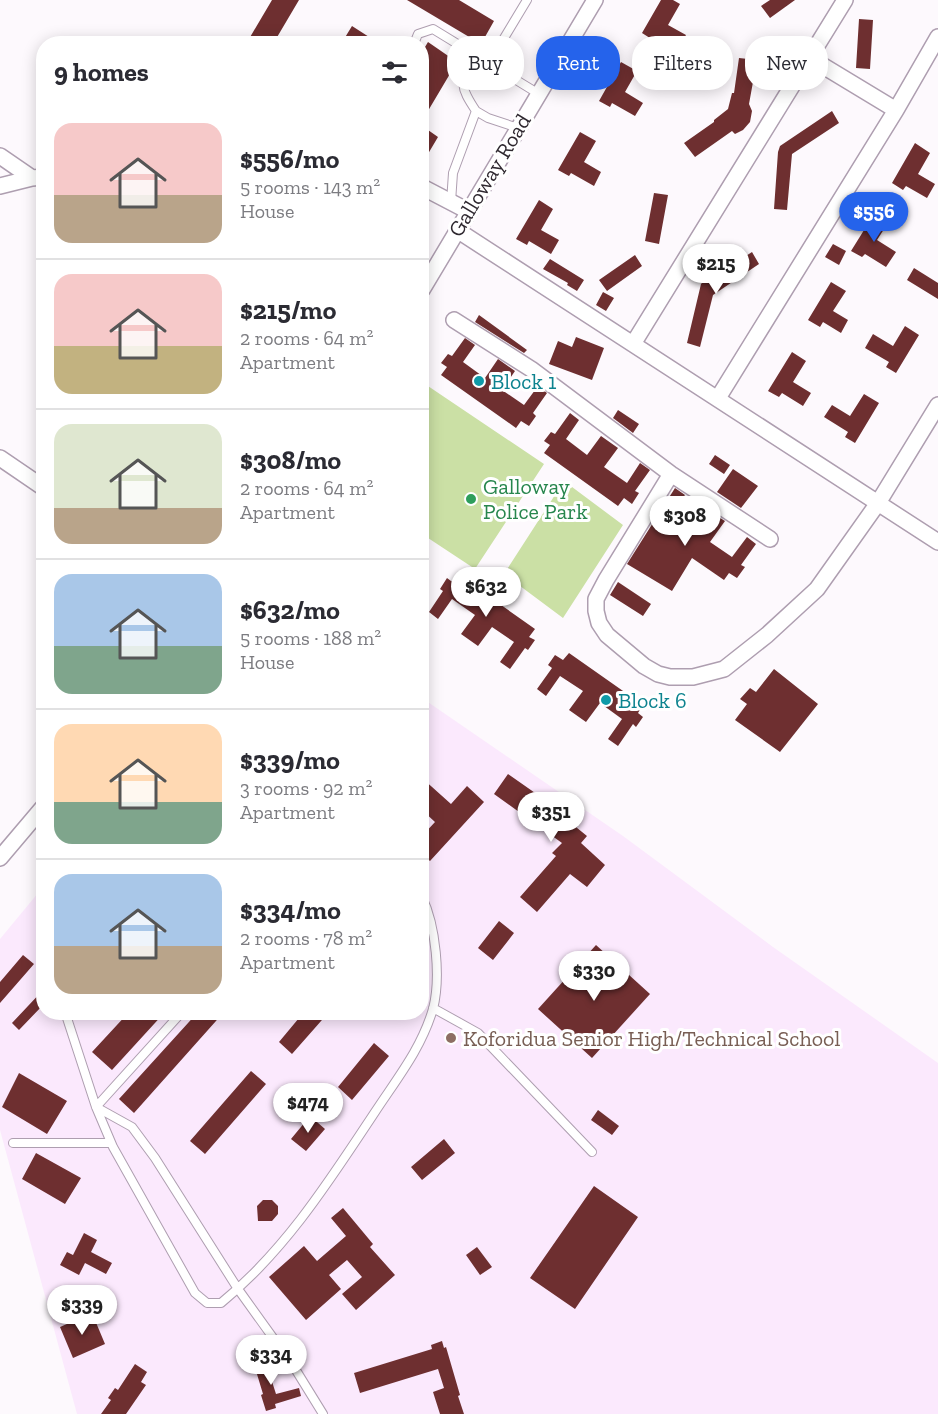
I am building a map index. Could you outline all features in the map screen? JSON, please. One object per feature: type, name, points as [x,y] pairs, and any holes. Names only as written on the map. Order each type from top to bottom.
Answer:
[{"type":"street","name":"Galloway Road","points":[[429,278],[595,0]]},
{"type":"street","points":[[823,36],[845,0]]},
{"type":"street","points":[[717,398],[896,110],[938,38]]},
{"type":"street","points":[[828,69],[896,110]]},
{"type":"street","points":[[633,344],[790,90]]},
{"type":"street","points":[[0,156],[36,177]]},
{"type":"street","points":[[0,186],[36,178]]},
{"type":"street","points":[[429,191],[468,211]]},
{"type":"street","points":[[457,230],[938,542]]},
{"type":"street","points":[[454,320],[531,369],[671,474],[770,539]]},
{"type":"street","points":[[671,474],[606,580],[596,599],[596,611],[599,623],[607,635],[644,666],[658,674],[670,677],[693,677],[724,669],[751,649],[817,589],[878,503],[938,405]]},
{"type":"street","points":[[0,458],[36,483]]},
{"type":"street","points":[[0,858],[36,815]]},
{"type":"lane","points":[[505,36],[527,0]]},
{"type":"lane","points":[[417,36],[433,29],[447,38]]},
{"type":"lane","points":[[524,84],[539,93]]},
{"type":"lane","points":[[463,90],[476,111],[488,118],[518,128]]},
{"type":"lane","points":[[451,202],[453,173],[476,111]]},
{"type":"lane","points":[[429,921],[436,960],[437,988],[429,1019]]},
{"type":"lane","points":[[433,1008],[478,1033],[592,1152]]},
{"type":"lane","points":[[68,1020],[96,1107],[111,1143],[160,1235],[195,1293],[207,1303],[213,1304],[221,1303],[238,1289],[293,1228],[332,1177],[419,1047],[429,1020]]},
{"type":"lane","points":[[96,1107],[175,1020]]},
{"type":"lane","points":[[96,1107],[132,1127],[155,1158],[238,1289],[294,1366],[323,1414]]},
{"type":"lane","points":[[13,1143],[111,1143]]},
{"type":"shaded area","name":"Koforidua Senior High/Technical School","points":[[429,703],[623,836],[773,947],[938,1063],[938,1414],[77,1414],[0,1130],[0,939],[36,895],[36,1020],[429,1020]]},
{"type":"green space","name":"Galloway Police Park","points":[[429,387],[544,464],[475,569],[429,539]]},
{"type":"green space","points":[[564,481],[623,525],[563,618],[504,574]]},
{"type":"building","points":[[272,0],[299,0],[278,36],[251,36]]},
{"type":"building","points":[[407,0],[459,0],[494,21],[486,36],[468,36]]},
{"type":"building","points":[[661,0],[673,0],[680,4],[668,25],[685,36],[647,36],[642,33]]},
{"type":"building","points":[[770,0],[795,0],[770,18],[761,6]]},
{"type":"building","points":[[859,19],[873,20],[870,69],[856,68]]},
{"type":"building","points":[[352,26],[368,36],[346,36]]},
{"type":"building","points":[[429,43],[447,55],[447,79],[429,109]]},
{"type":"building","points":[[739,58],[745,59],[745,90],[752,90],[749,104],[752,111],[750,122],[743,130],[735,134],[732,131],[695,157],[684,143],[728,109],[732,93],[734,93]]},
{"type":"building","points":[[621,62],[632,68],[632,80],[625,92],[643,103],[635,116],[612,103],[610,107],[599,101],[605,90],[620,90]]},
{"type":"building","points":[[832,111],[839,123],[792,154],[787,210],[774,209],[780,146]]},
{"type":"building","points":[[429,131],[438,137],[429,152]]},
{"type":"building","points":[[580,132],[596,141],[584,162],[601,172],[594,186],[571,173],[569,176],[558,170]]},
{"type":"building","points":[[915,143],[930,153],[918,174],[935,184],[927,198],[906,186],[903,190],[892,183]]},
{"type":"building","points":[[654,193],[668,195],[659,244],[645,241]]},
{"type":"building","points":[[539,200],[553,209],[541,230],[559,240],[551,254],[529,241],[527,245],[516,239]]},
{"type":"building","points":[[874,214],[888,223],[877,240],[896,252],[886,267],[865,254],[862,257],[851,251]]},
{"type":"building","points":[[833,244],[846,251],[839,265],[825,257]]},
{"type":"building","points":[[752,252],[759,264],[713,295],[700,347],[687,343],[701,284]]},
{"type":"building","points":[[635,255],[642,266],[607,291],[599,280]]},
{"type":"building","points":[[550,259],[584,280],[577,291],[567,285],[568,283],[543,269]]},
{"type":"building","points":[[914,268],[938,283],[938,299],[907,280]]},
{"type":"building","points":[[831,282],[846,291],[833,311],[848,320],[841,333],[823,322],[820,327],[808,320]]},
{"type":"building","points":[[603,292],[614,298],[606,311],[596,305]]},
{"type":"building","points":[[479,315],[527,350],[524,353],[475,322]]},
{"type":"building","points":[[905,326],[919,335],[896,373],[886,367],[889,362],[865,348],[873,334],[893,346]]},
{"type":"building","points":[[576,337],[604,348],[592,380],[549,364],[558,341],[572,347]]},
{"type":"building","name":"Block 1","points":[[465,338],[475,345],[463,362],[485,378],[498,359],[515,371],[502,390],[524,405],[538,386],[547,393],[533,413],[536,416],[529,426],[521,421],[516,428],[441,375],[447,367],[441,363],[448,354],[452,356]]},
{"type":"building","points":[[792,352],[806,361],[793,382],[811,393],[803,406],[782,393],[779,397],[768,391]]},
{"type":"building","points":[[864,394],[879,403],[855,443],[845,437],[848,432],[824,417],[832,405],[850,416]]},
{"type":"building","points":[[618,410],[639,424],[633,433],[613,418]]},
{"type":"building","points":[[570,413],[579,420],[566,439],[587,455],[601,436],[618,448],[604,467],[627,483],[640,463],[650,470],[635,491],[639,493],[632,504],[624,498],[618,506],[544,453],[550,445],[544,441],[551,432],[555,434]]},
{"type":"building","points":[[715,455],[730,465],[724,474],[709,464]]},
{"type":"building","points":[[733,469],[758,486],[741,508],[717,492]]},
{"type":"building","points":[[675,488],[685,495],[671,514],[693,529],[707,510],[725,521],[710,542],[732,557],[747,537],[756,544],[741,565],[745,567],[737,578],[729,573],[724,580],[692,558],[672,591],[627,564]]},
{"type":"building","points":[[460,576],[535,629],[529,637],[535,640],[528,650],[525,648],[510,669],[500,662],[514,642],[492,627],[478,646],[461,634],[475,615],[452,599],[438,619],[429,612],[443,591],[440,589],[447,578],[455,584]]},
{"type":"building","points":[[618,582],[651,604],[643,616],[610,595]]},
{"type":"building","name":"Block 6","points":[[569,653],[643,705],[638,713],[643,717],[636,727],[633,724],[618,746],[608,739],[622,719],[600,703],[586,722],[569,710],[583,691],[560,676],[546,696],[537,689],[552,668],[548,665],[555,655],[563,660]]},
{"type":"building","points":[[774,669],[818,704],[780,752],[735,720],[747,704],[740,699],[750,688],[756,692]]},
{"type":"building","points":[[508,774],[568,816],[566,819],[587,836],[581,843],[605,865],[587,887],[570,874],[537,912],[520,897],[556,856],[552,853],[562,843],[494,794]]},
{"type":"building","points":[[429,784],[451,804],[467,786],[484,802],[430,861],[429,828],[435,822],[429,816]]},
{"type":"building","points":[[499,921],[514,933],[493,960],[478,948]]},
{"type":"building","points":[[596,945],[650,994],[592,1058],[538,1009]]},
{"type":"building","points":[[23,955],[34,964],[0,1003],[0,982]]},
{"type":"building","points":[[36,998],[36,1012],[19,1030],[12,1023]]},
{"type":"building","points":[[122,1020],[158,1020],[112,1070],[92,1052]]},
{"type":"building","points":[[191,1020],[217,1020],[134,1113],[119,1099]]},
{"type":"building","points":[[297,1020],[322,1020],[292,1054],[279,1042]]},
{"type":"building","points":[[374,1043],[389,1056],[352,1100],[338,1087]]},
{"type":"building","points":[[251,1071],[266,1084],[205,1154],[190,1141]]},
{"type":"building","points":[[19,1073],[67,1101],[47,1134],[2,1107]]},
{"type":"building","points":[[598,1110],[619,1126],[612,1135],[591,1120]]},
{"type":"building","points":[[310,1116],[325,1129],[306,1151],[291,1139]]},
{"type":"building","points":[[444,1139],[455,1153],[422,1180],[411,1167]]},
{"type":"building","points":[[36,1153],[81,1178],[65,1204],[22,1179]]},
{"type":"building","points":[[594,1186],[638,1217],[575,1309],[530,1278]]},
{"type":"building","points":[[263,1200],[272,1200],[278,1206],[278,1214],[272,1221],[258,1221],[257,1206]]},
{"type":"building","points":[[343,1208],[373,1244],[370,1247],[395,1275],[356,1310],[342,1294],[362,1277],[347,1260],[329,1275],[341,1289],[306,1320],[269,1277],[304,1246],[317,1261],[346,1236],[331,1218]]},
{"type":"building","points":[[84,1233],[97,1240],[91,1252],[112,1263],[106,1274],[85,1263],[79,1275],[60,1265],[67,1252],[73,1255]]},
{"type":"building","points":[[477,1247],[492,1267],[480,1275],[466,1255]]},
{"type":"building","points":[[92,1313],[105,1344],[73,1358],[60,1327]]},
{"type":"building","points":[[442,1341],[444,1348],[446,1347],[464,1414],[440,1414],[433,1392],[444,1388],[438,1369],[360,1393],[354,1373],[432,1349],[431,1345]]},
{"type":"building","points":[[266,1356],[276,1394],[299,1388],[301,1396],[275,1404],[276,1408],[266,1411],[253,1361]]},
{"type":"building","points":[[135,1364],[147,1372],[141,1382],[146,1385],[126,1414],[101,1414],[111,1400],[108,1398],[115,1388],[118,1390]]},
{"type":"place","name":"Block 1","points":[[479,381]]},
{"type":"place","name":"Galloway Police Park","points":[[471,499]]},
{"type":"place","name":"Block 6","points":[[606,700]]},
{"type":"place","name":"Koforidua Senior High/Technical School","points":[[451,1038]]}]
